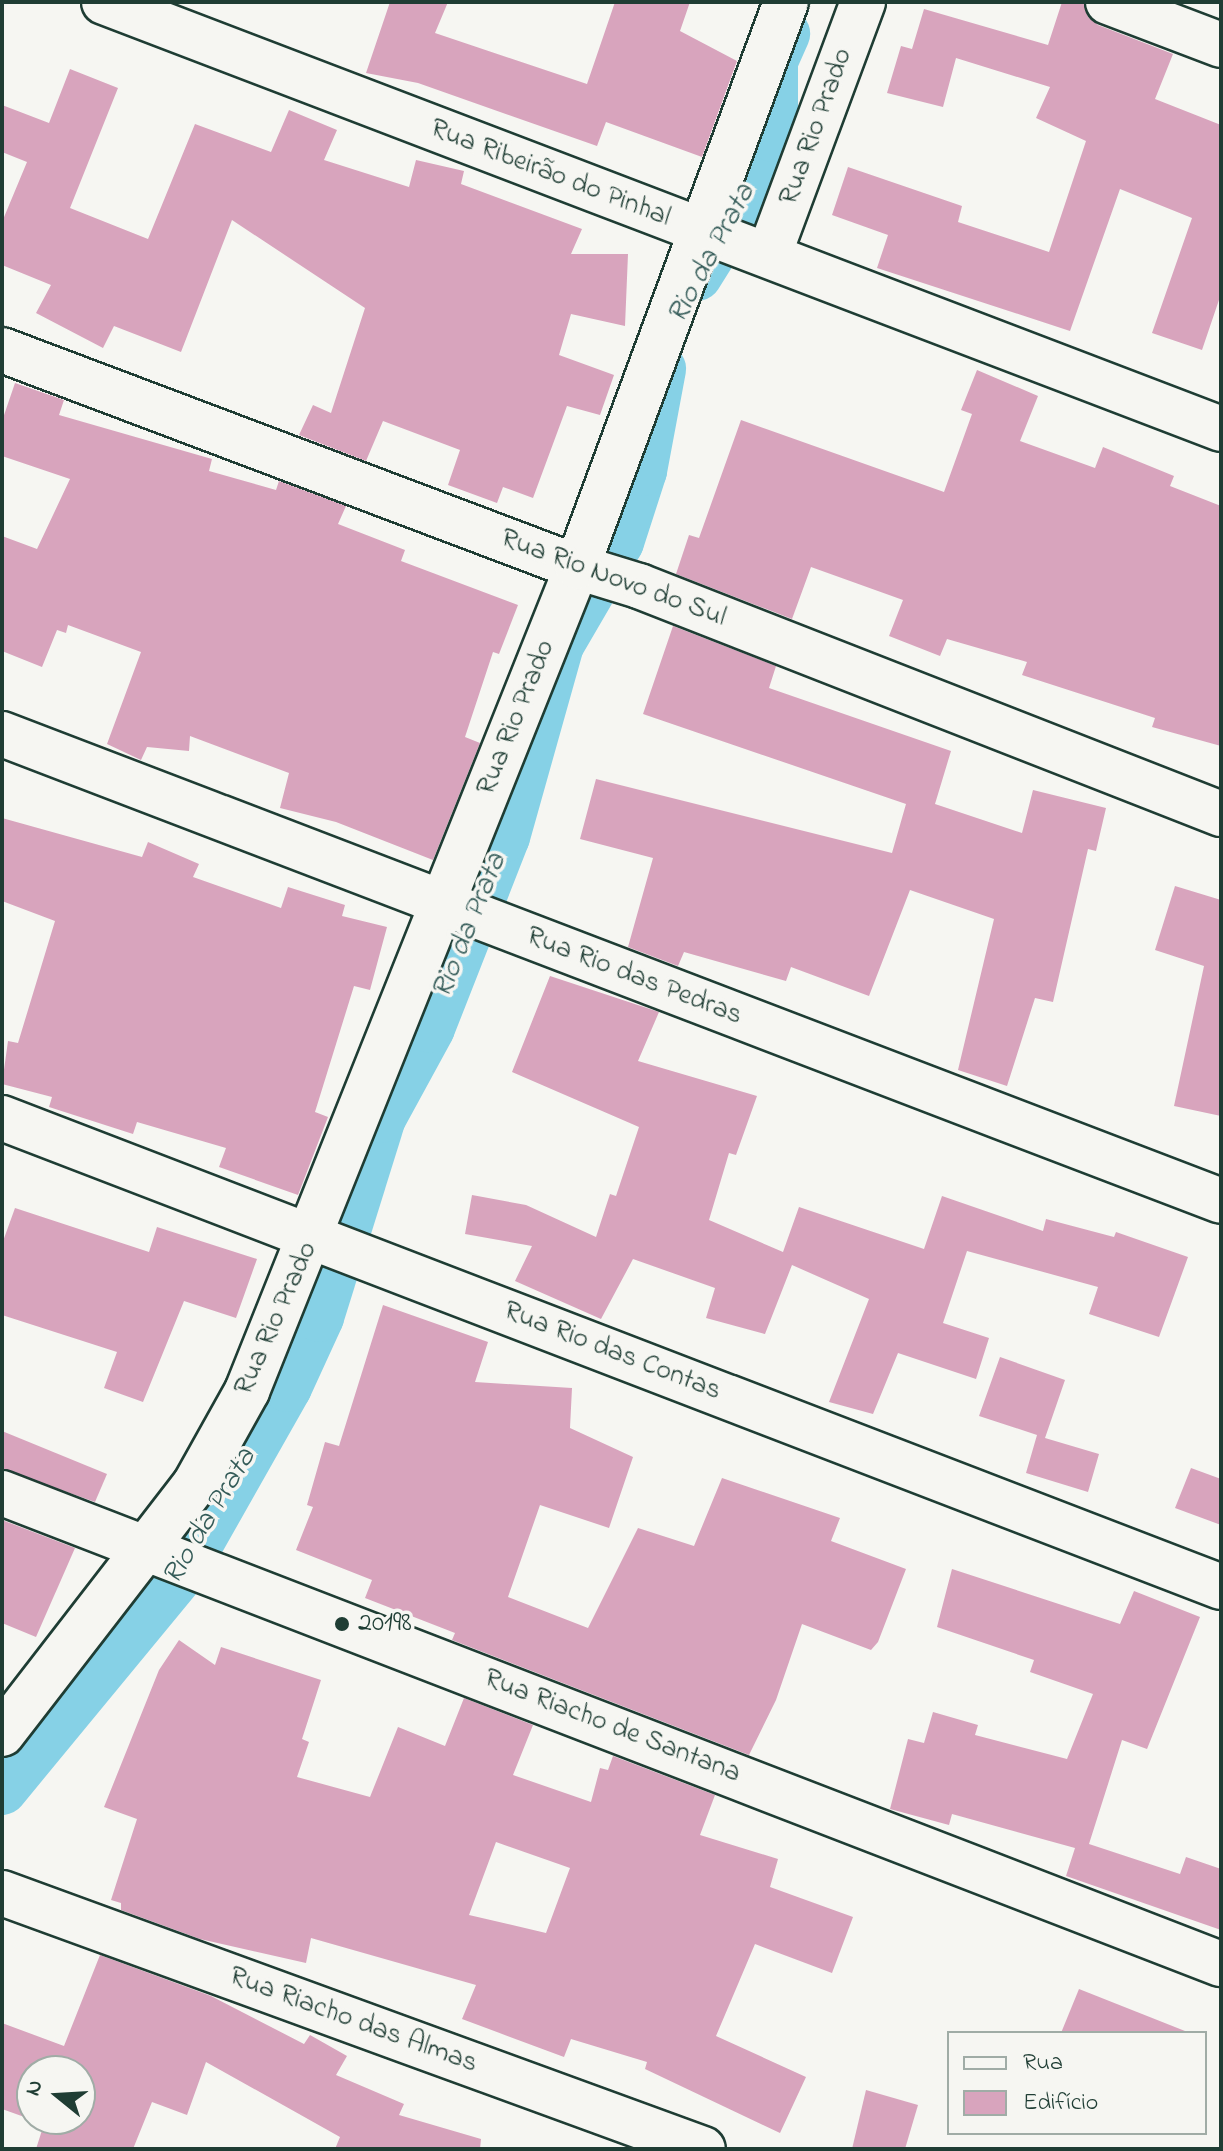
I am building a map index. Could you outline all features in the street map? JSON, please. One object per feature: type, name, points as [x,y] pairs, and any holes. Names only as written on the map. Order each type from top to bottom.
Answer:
[{"type":"street","name":"Rua Ribeirão do Pinhal","points":[[104,2],[701,232],[764,251],[1221,429]]},
{"type":"street","name":"Rua Rio Prado","points":[[2,1734],[150,1549],[218,1446],[314,1239],[582,569],[786,2]]},
{"type":"street","name":"Rua Rio Prado","points":[[764,251],[863,2]]},
{"type":"street","points":[[1108,2],[1221,45]]},
{"type":"street","name":"Rua Rio Novo do Sul","points":[[2,350],[582,569],[629,583],[1221,814]]},
{"type":"street","name":"Rua Rio das Pedras","points":[[2,734],[446,908],[1221,1201]]},
{"type":"street","name":"Rua Rio das Contas","points":[[2,1118],[1221,1587]]},
{"type":"street","name":"Rua Riacho de Santana","points":[[2,1493],[195,1563],[1221,1964]]},
{"type":"street","name":"Rua Riacho das Almas","points":[[2,1893],[703,2149]]},
{"type":"building","points":[[390,2],[448,2],[435,33],[587,84],[615,2],[690,2],[680,31],[737,61],[702,157],[606,122],[597,146],[418,83],[366,73]]},
{"type":"building","points":[[1062,2],[1084,2],[1088,17],[1098,25],[1173,54],[1155,99],[1221,125],[1221,294],[1202,350],[1152,333],[1192,218],[1120,189],[1070,331],[877,268],[888,235],[832,215],[848,167],[962,206],[958,222],[1049,252],[1086,141],[1036,118],[1050,87],[956,58],[943,107],[887,93],[901,46],[912,49],[924,9],[1048,45]]},
{"type":"building","points":[[70,69],[118,88],[70,208],[148,239],[195,124],[271,152],[289,110],[337,130],[324,160],[409,187],[416,160],[464,171],[461,184],[582,229],[571,254],[628,254],[625,326],[571,314],[559,355],[614,375],[600,415],[567,406],[533,498],[503,487],[497,503],[448,485],[460,450],[383,421],[366,461],[299,435],[313,405],[331,413],[365,308],[232,220],[181,352],[114,326],[103,348],[36,313],[51,285],[2,265],[2,222],[27,162],[2,152],[2,105],[49,123]]},
{"type":"building","points":[[977,370],[1038,396],[1020,441],[1095,468],[1103,447],[1174,476],[1170,486],[1221,506],[1221,746],[1152,727],[1155,718],[1022,675],[1027,662],[947,639],[940,656],[889,636],[903,600],[811,567],[792,619],[676,574],[689,535],[699,538],[741,420],[944,492],[972,414],[961,410]]},
{"type":"building","points":[[15,383],[64,400],[59,415],[212,459],[209,471],[276,490],[279,481],[346,506],[338,524],[405,550],[401,561],[518,605],[499,654],[493,652],[465,737],[480,743],[433,860],[336,822],[280,808],[289,773],[190,736],[189,751],[147,747],[141,760],[107,744],[141,652],[68,625],[66,633],[57,630],[42,667],[2,651],[2,536],[37,549],[70,479],[2,456],[2,421]]},
{"type":"building","points":[[673,626],[776,666],[769,688],[951,751],[935,804],[1022,833],[1033,790],[1106,808],[1096,851],[1088,849],[1053,1002],[1035,998],[1007,1086],[958,1070],[994,919],[910,890],[869,996],[791,967],[786,981],[684,952],[678,966],[628,947],[653,858],[580,839],[596,779],[892,853],[906,804],[643,714]]},
{"type":"building","points":[[2,818],[142,857],[148,842],[199,864],[193,877],[281,908],[288,887],[345,905],[342,916],[387,927],[370,990],[354,986],[315,1112],[328,1117],[298,1195],[219,1167],[226,1148],[137,1122],[133,1134],[49,1107],[52,1097],[2,1084],[8,1041],[18,1043],[55,921],[2,901]]},
{"type":"building","points":[[1175,886],[1221,900],[1221,1116],[1174,1106],[1204,966],[1155,950]]},
{"type":"building","points":[[550,976],[659,1012],[638,1061],[757,1096],[736,1155],[729,1153],[709,1220],[783,1252],[799,1207],[924,1249],[942,1196],[1043,1231],[1046,1219],[1114,1237],[1116,1232],[1188,1257],[1159,1337],[1089,1314],[1098,1287],[967,1251],[943,1323],[989,1338],[976,1379],[898,1353],[873,1414],[829,1402],[869,1299],[792,1265],[765,1334],[706,1318],[715,1288],[633,1259],[601,1319],[515,1281],[532,1246],[465,1234],[472,1195],[526,1205],[596,1237],[610,1194],[616,1196],[639,1127],[512,1072]]},
{"type":"building","points":[[15,1208],[149,1252],[157,1227],[257,1259],[236,1318],[184,1301],[143,1402],[104,1388],[117,1352],[2,1315],[2,1244]]},
{"type":"building","points":[[383,1305],[488,1342],[475,1382],[572,1388],[570,1428],[633,1457],[609,1528],[540,1505],[508,1597],[588,1628],[638,1528],[694,1546],[722,1478],[840,1518],[831,1541],[906,1569],[878,1642],[871,1650],[802,1624],[776,1700],[749,1755],[452,1640],[455,1633],[365,1598],[372,1580],[296,1550],[313,1507],[307,1505],[325,1442],[339,1446]]},
{"type":"building","points":[[1000,1357],[1065,1380],[1045,1438],[1099,1454],[1088,1492],[1026,1473],[1037,1435],[979,1416]]},
{"type":"building","points":[[2,1431],[107,1474],[95,1502],[2,1469]]},
{"type":"building","points":[[1191,1468],[1221,1479],[1221,1525],[1175,1508]]},
{"type":"building","points":[[2,1520],[75,1548],[36,1637],[2,1623]]},
{"type":"building","points":[[952,1569],[1120,1624],[1134,1591],[1200,1617],[1147,1749],[1122,1740],[1089,1844],[1180,1874],[1186,1857],[1221,1869],[1221,1930],[1066,1876],[1075,1848],[952,1814],[949,1825],[890,1809],[908,1739],[924,1743],[933,1712],[978,1725],[975,1735],[1067,1759],[1093,1694],[1030,1672],[1034,1660],[937,1627]]},
{"type":"building","points":[[179,1640],[215,1665],[221,1647],[321,1680],[302,1739],[309,1742],[297,1777],[370,1797],[398,1727],[445,1746],[464,1698],[533,1725],[513,1775],[591,1802],[600,1768],[608,1770],[613,1756],[715,1795],[700,1835],[778,1859],[770,1887],[853,1917],[832,1973],[755,1944],[716,2036],[806,2077],[780,2133],[645,2069],[647,2062],[571,2039],[564,2057],[462,2019],[476,1985],[311,1938],[306,1963],[200,1939],[121,1910],[121,1903],[111,1900],[137,1819],[104,1807],[159,1670]],"holes":[[[496,1842],[570,1868],[546,1933],[469,1915]]]},
{"type":"building","points":[[100,1955],[211,1996],[304,2044],[310,2035],[347,2056],[336,2075],[404,2104],[399,2115],[481,2139],[480,2149],[335,2149],[340,2137],[206,2062],[187,2115],[152,2102],[133,2149],[36,2149],[40,2135],[96,2135],[96,2055],[16,2055],[16,2114],[2,2109],[2,2023],[64,2046]]},
{"type":"building","points":[[1079,1989],[1185,2031],[1062,2031]]},
{"type":"building","points":[[866,2090],[918,2105],[905,2149],[852,2149]]},
{"type":"waterway","name":"Rio da Prata","points":[[697,276],[732,220],[773,137],[773,61],[785,34]]},
{"type":"waterway","name":"Rio da Prata","points":[[2,1790],[184,1569],[287,1387],[319,1317],[381,1118],[430,1028],[505,837],[559,645],[619,542],[642,471],[661,369]]},
{"type":"place","name":"20198","points":[[342,1624]]}]
